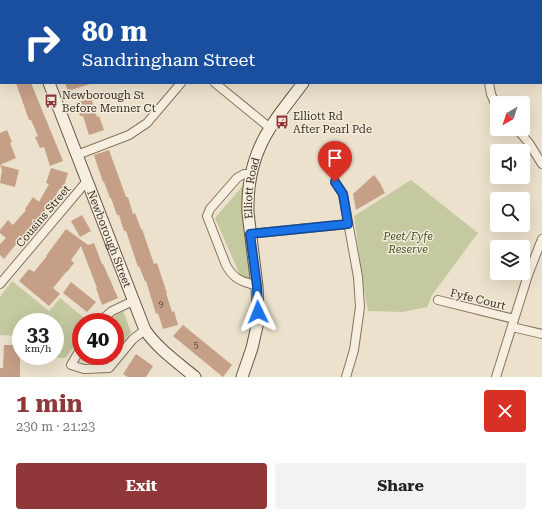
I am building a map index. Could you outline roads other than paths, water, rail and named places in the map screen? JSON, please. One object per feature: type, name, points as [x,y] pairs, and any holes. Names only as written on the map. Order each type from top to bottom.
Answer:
[{"type":"street","name":"Newborough Street","points":[[49,84],[145,330],[159,347],[195,377]]},
{"type":"street","points":[[77,155],[129,135],[147,123],[180,84]]},
{"type":"street","points":[[215,84],[270,128]]},
{"type":"street","name":"Elliott Road","points":[[242,377],[252,348],[257,326],[258,312],[257,286],[250,234],[248,201],[251,174],[258,153],[270,128],[302,84]]},
{"type":"street","points":[[489,84],[492,96]]},
{"type":"street","points":[[523,136],[542,164]]},
{"type":"street","points":[[251,174],[244,174],[237,178],[210,209],[207,216],[230,272],[234,277],[241,281],[257,286]]},
{"type":"street","name":"Cousins Street","points":[[0,284],[87,181]]},
{"type":"street","points":[[335,182],[343,194],[358,277],[360,307],[354,350],[346,377]]},
{"type":"street","points":[[250,234],[348,224]]},
{"type":"street","points":[[496,377],[528,275],[542,240]]},
{"type":"street","name":"Fyfe Court","points":[[438,300],[513,323],[542,334]]},
{"type":"street","points":[[110,313],[133,301]]},
{"type":"street","points":[[124,350],[133,339],[145,330]]},
{"type":"street","points":[[72,363],[71,365],[84,369],[109,368],[111,365]]},
{"type":"place","name":"Newborough St Before Menner Ct","points":[[51,101]]},
{"type":"place","name":"Elliott Rd After Pearl Pde","points":[[282,122]]},
{"type":"park label","name":"Peet/Fyfe Reserve","points":[[408,242]]}]
